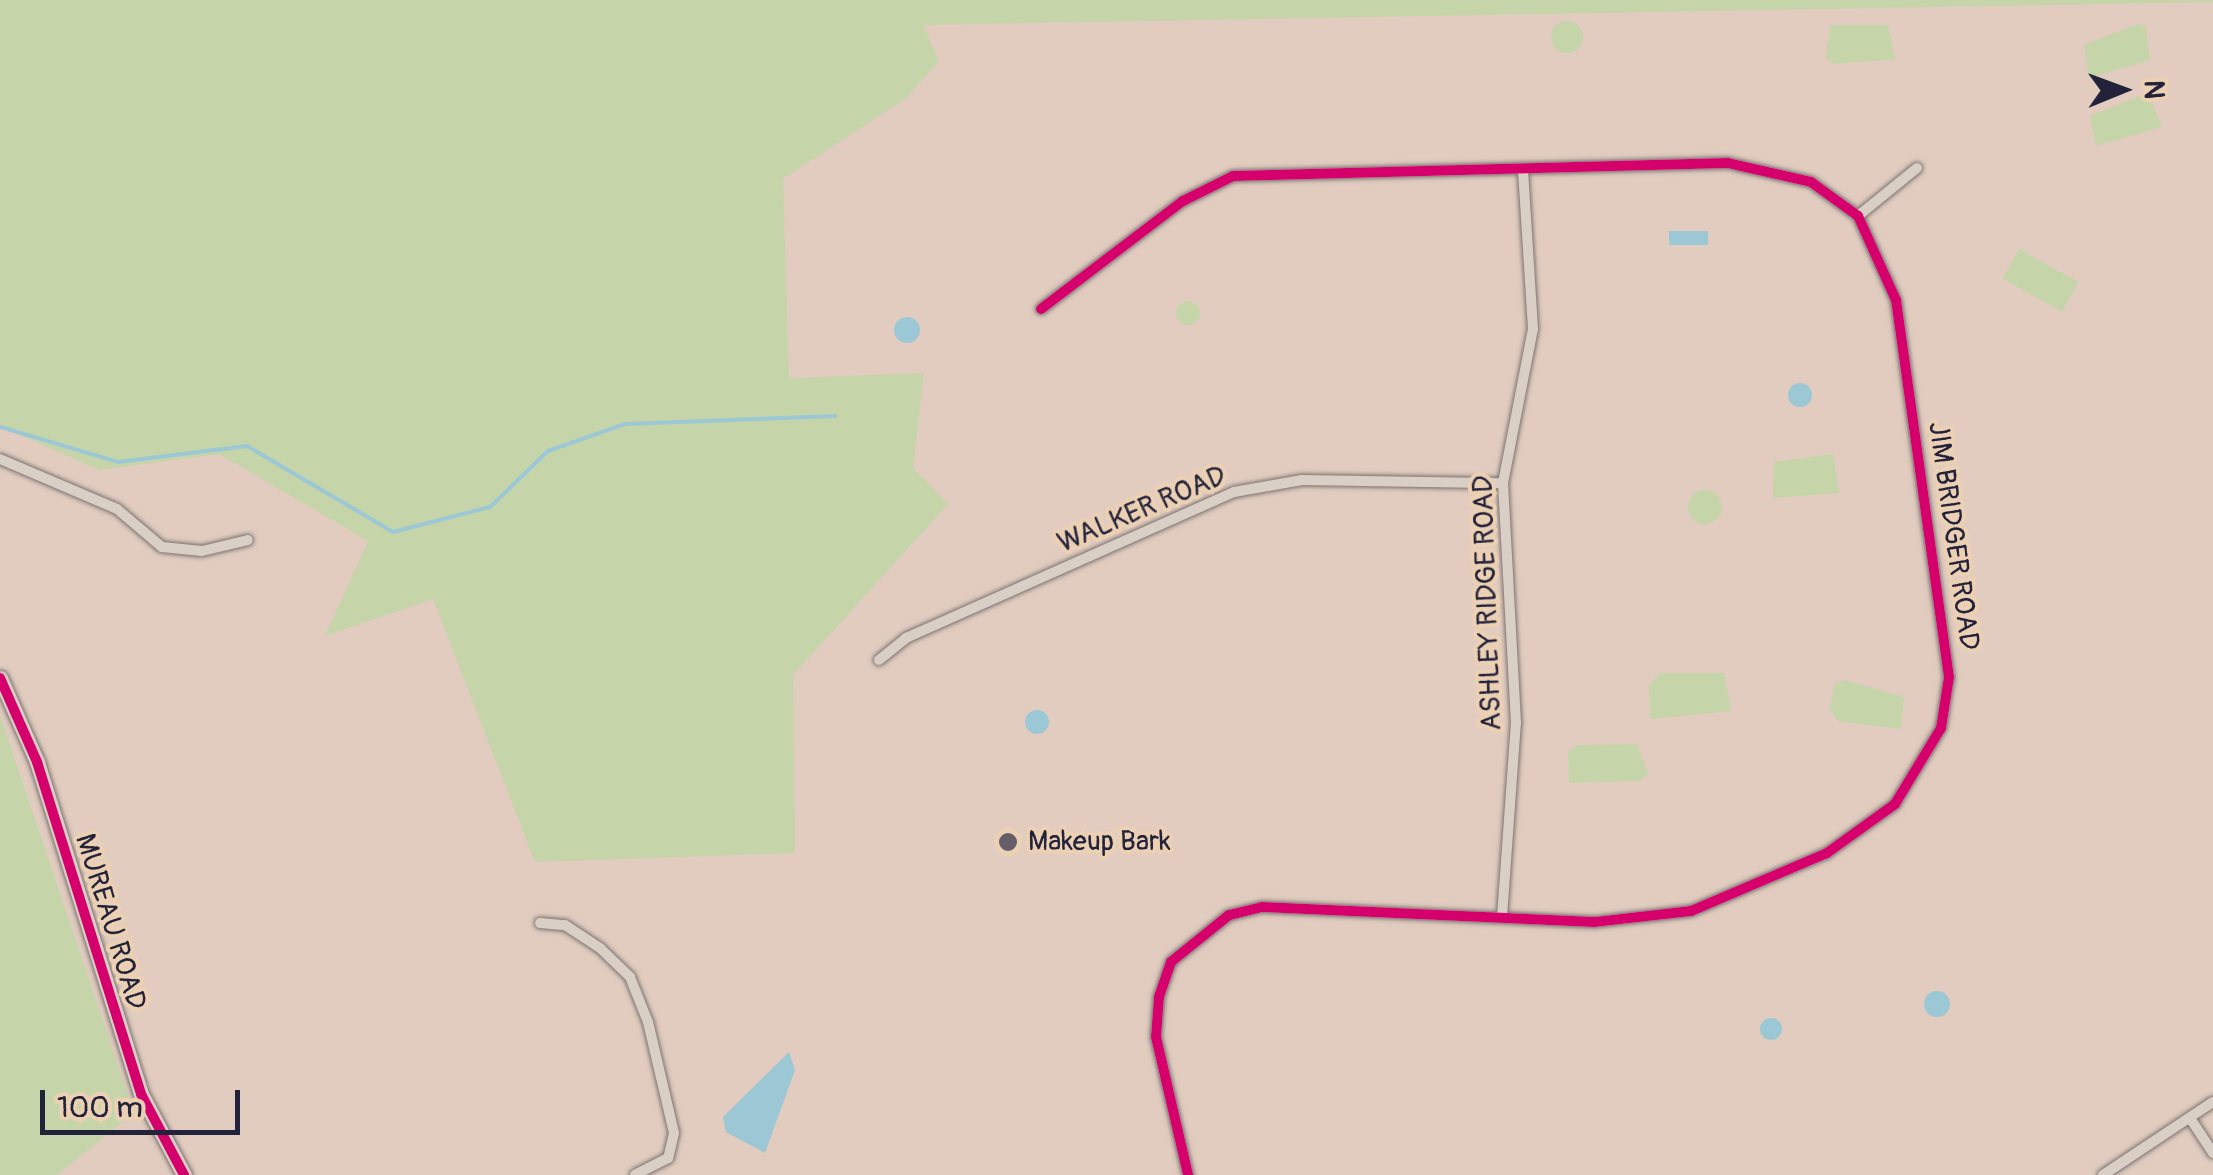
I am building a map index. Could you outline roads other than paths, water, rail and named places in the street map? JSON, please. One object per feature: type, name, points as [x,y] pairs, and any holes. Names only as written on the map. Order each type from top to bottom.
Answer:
[{"type":"main road","name":"MUREAU ROAD","points":[[0,678],[37,762],[141,1094],[184,1175]]},
{"type":"street","name":"JIM BRIDGER ROAD","points":[[1041,310],[1183,200],[1233,176],[1765,166],[1811,182],[1858,216],[1896,300],[1948,634],[1941,728],[1922,766],[1863,830],[1691,911],[1594,922],[1262,907],[1199,932],[1171,962],[1156,1037],[1188,1175]]},
{"type":"street","points":[[1858,216],[1918,168]]},
{"type":"street","name":"ASHLEY RIDGE ROAD","points":[[1502,918],[1516,724],[1503,484],[1532,353],[1523,170]]},
{"type":"street","points":[[0,460],[117,509],[162,548],[202,551],[248,540]]},
{"type":"street","name":"WALKER ROAD","points":[[880,660],[906,638],[1234,492],[1302,480],[1503,484]]},
{"type":"street","points":[[540,922],[565,925],[600,948],[630,977],[648,1022],[674,1133],[668,1158],[636,1175]]},
{"type":"street","points":[[2104,1175],[2213,1102]]},
{"type":"street","points":[[2190,1118],[2213,1153]]},
{"type":"water","points":[[1669,231],[1708,231],[1708,245],[1669,245]]},
{"type":"water","points":[[907,317],[916,321],[920,330],[916,339],[907,343],[898,339],[894,330],[898,321]]},
{"type":"water","points":[[1800,383],[1812,395],[1800,407],[1788,395]]},
{"type":"water","points":[[1037,710],[1049,722],[1037,734],[1025,722]]},
{"type":"water","points":[[1937,991],[1946,995],[1950,1004],[1946,1013],[1937,1017],[1928,1013],[1924,1004],[1928,995]]},
{"type":"water","points":[[1771,1018],[1779,1021],[1779,1037],[1771,1040],[1763,1037],[1760,1029],[1763,1021]]},
{"type":"water","points":[[789,1052],[795,1070],[765,1153],[726,1132],[723,1117]]},
{"type":"waterway","points":[[0,427],[118,462],[247,446],[393,532],[490,507],[548,451],[625,424],[835,416]]},
{"type":"place","name":"Makeup Bark","points":[[1008,842]]}]
